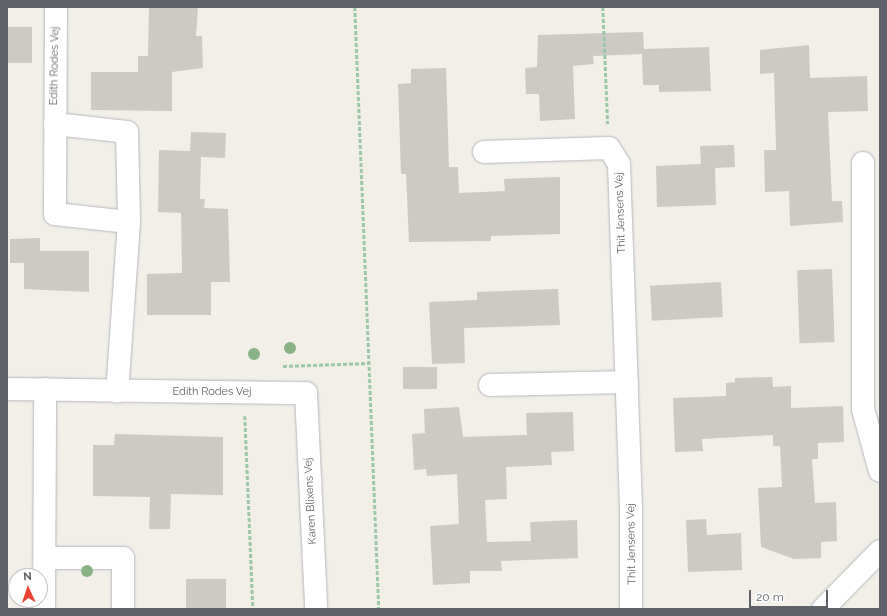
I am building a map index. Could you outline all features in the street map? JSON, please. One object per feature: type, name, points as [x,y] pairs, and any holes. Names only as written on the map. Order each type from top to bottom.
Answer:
[{"type":"street","name":"Edith Rodes Vej","points":[[56,7],[55,214],[129,222]]},
{"type":"street","points":[[55,124],[127,132],[129,222],[117,392]]},
{"type":"street","points":[[484,152],[609,148]]},
{"type":"street","name":"Thit Jensens Vej","points":[[609,148],[619,164],[627,382],[630,609]]},
{"type":"street","points":[[863,163],[863,409],[880,471]]},
{"type":"street","points":[[490,385],[627,382]]},
{"type":"street","name":"Edith Rodes Vej","points":[[7,389],[117,392],[306,393]]},
{"type":"street","points":[[44,609],[45,389]]},
{"type":"street","name":"Karen Blixens Vej","points":[[306,393],[316,609]]},
{"type":"street","points":[[823,609],[880,551]]},
{"type":"street","points":[[45,558],[123,558],[123,609]]},
{"type":"path","points":[[355,7],[379,609]]},
{"type":"path","points":[[603,7],[609,148]]},
{"type":"path","points":[[276,366],[369,363]]},
{"type":"path","points":[[244,392],[253,609]]},
{"type":"building","points":[[149,7],[198,7],[196,36],[202,36],[203,68],[172,72],[172,111],[91,110],[91,72],[138,72],[138,56],[148,56]]},
{"type":"building","points":[[7,27],[32,27],[32,63],[7,63]]},
{"type":"building","points":[[643,32],[644,49],[709,47],[711,91],[659,92],[659,85],[643,85],[642,54],[593,56],[594,64],[573,66],[575,119],[540,121],[539,94],[526,94],[525,68],[537,67],[538,35]]},
{"type":"building","points":[[809,45],[810,78],[867,76],[868,111],[828,112],[832,201],[842,201],[843,222],[790,226],[789,191],[765,192],[764,150],[776,150],[774,73],[760,74],[760,50]]},
{"type":"building","points":[[446,68],[449,167],[458,167],[459,193],[505,191],[504,179],[560,177],[560,234],[491,236],[491,241],[409,242],[406,174],[401,174],[398,84],[411,83],[411,69]]},
{"type":"building","points":[[191,132],[226,133],[225,158],[201,157],[200,199],[205,199],[204,208],[228,209],[230,282],[211,282],[211,315],[147,315],[147,274],[182,273],[181,213],[158,212],[159,150],[190,151]]},
{"type":"building","points":[[734,145],[735,167],[715,168],[716,205],[657,207],[656,166],[701,164],[700,146]]},
{"type":"building","points":[[40,238],[40,251],[89,251],[89,292],[24,289],[24,263],[10,263],[10,239]]},
{"type":"building","points":[[832,269],[835,342],[800,343],[797,270]]},
{"type":"building","points":[[721,282],[723,317],[652,321],[650,286]]},
{"type":"building","points":[[558,289],[560,325],[464,328],[465,363],[432,364],[429,302],[477,300],[477,292]]},
{"type":"building","points":[[403,367],[437,367],[437,389],[403,389]]},
{"type":"building","points":[[772,377],[773,387],[791,386],[791,408],[843,406],[844,442],[818,443],[818,459],[812,459],[815,503],[836,502],[837,541],[821,542],[821,558],[794,559],[761,547],[758,488],[782,487],[780,446],[773,446],[773,435],[702,439],[703,451],[675,452],[673,398],[726,396],[726,383],[735,382],[735,378]]},
{"type":"building","points":[[459,407],[463,437],[527,435],[526,413],[573,412],[574,451],[551,452],[552,465],[506,467],[507,499],[485,500],[487,542],[531,541],[530,522],[577,520],[578,558],[501,561],[502,571],[470,571],[470,583],[433,585],[430,526],[459,524],[457,474],[427,476],[426,469],[414,470],[412,434],[425,433],[424,409]]},
{"type":"building","points":[[115,434],[223,437],[223,495],[171,494],[170,529],[149,529],[150,497],[93,496],[93,445],[114,445]]},
{"type":"building","points":[[706,519],[707,535],[741,533],[742,570],[688,572],[686,520]]},
{"type":"building","points":[[186,579],[226,579],[226,609],[186,609]]}]
